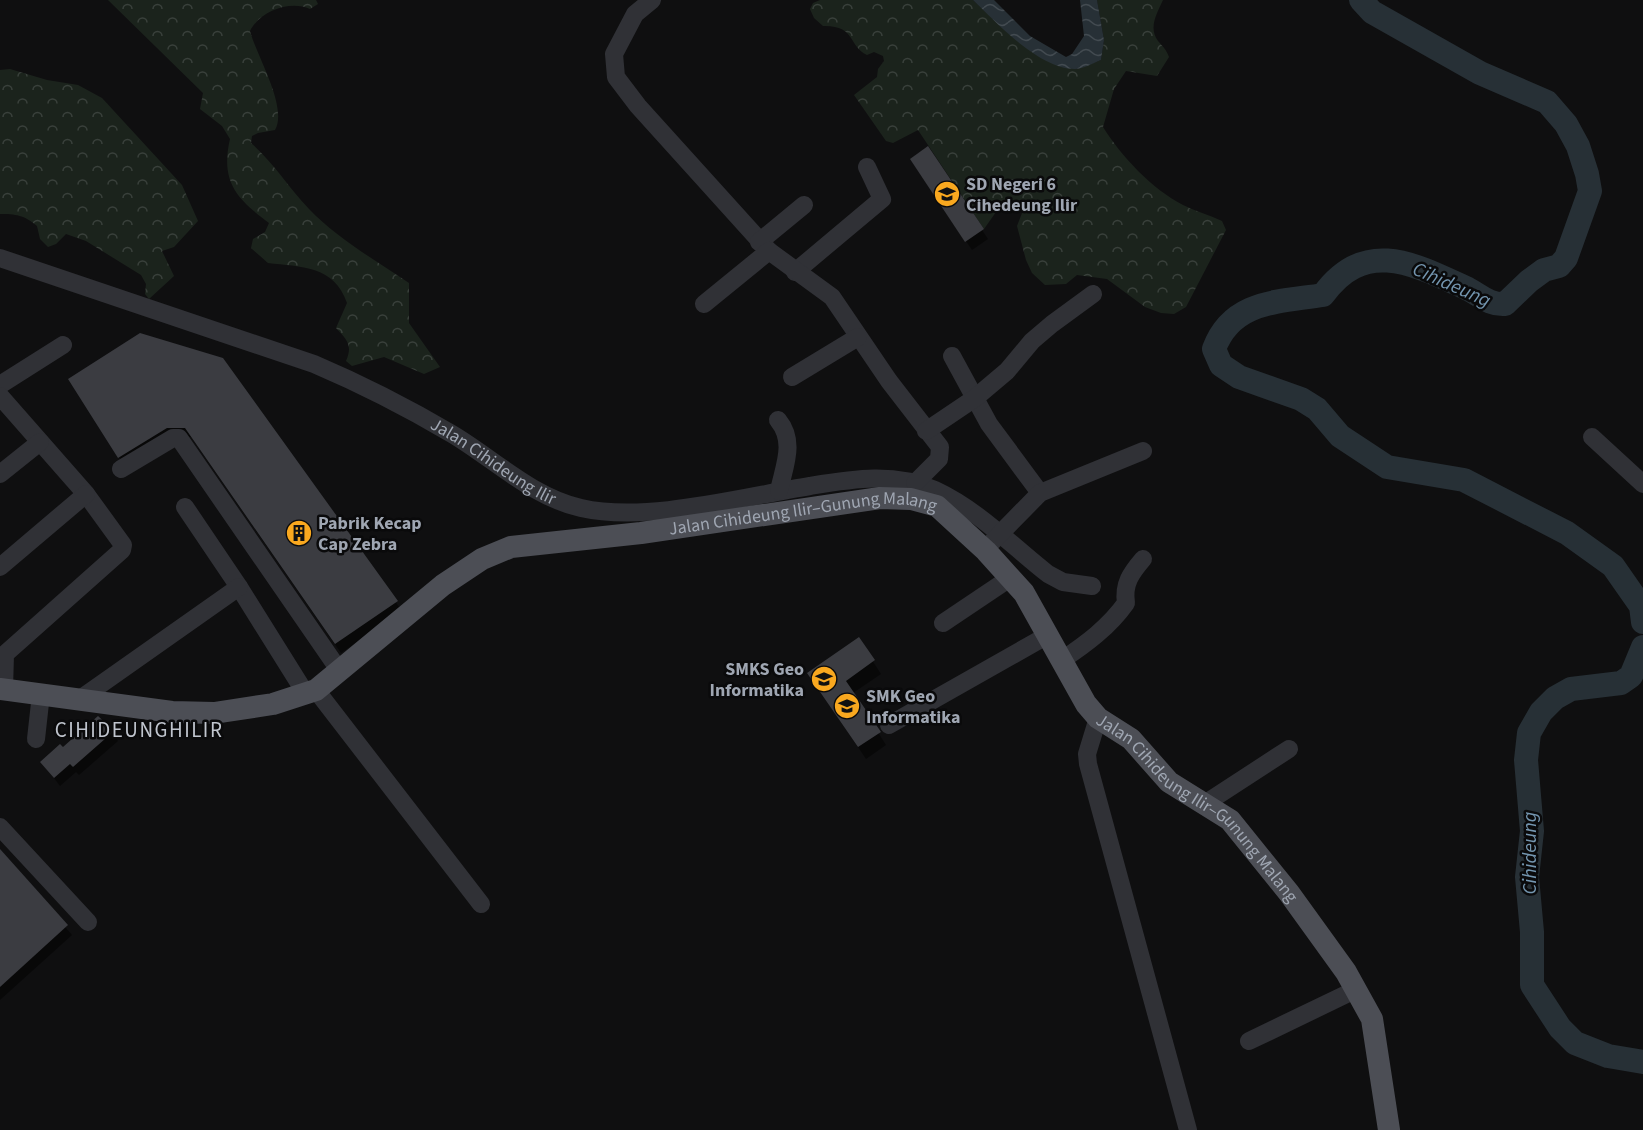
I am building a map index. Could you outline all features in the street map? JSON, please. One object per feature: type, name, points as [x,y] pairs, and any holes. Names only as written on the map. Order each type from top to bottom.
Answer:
[{"type":"main road","name":"Jalan Cihideung Ilir–Gunung Malang","points":[[2,689],[80,699],[131,709],[214,712],[273,704],[310,690],[339,670],[443,585],[482,559],[525,544],[641,533],[854,500],[911,499],[937,506],[992,541],[1010,578],[1024,593],[1096,724],[1131,739],[1169,782],[1230,820],[1246,837],[1358,989],[1372,1018],[1389,1130]]},
{"type":"street","points":[[652,0],[635,14],[614,54],[616,77],[764,247],[832,297],[941,452],[932,467],[915,483]]},
{"type":"street","points":[[795,272],[882,199],[867,167]]},
{"type":"street","points":[[704,304],[804,205]]},
{"type":"street","name":"Jalan Cihideung Ilir","points":[[0,258],[314,364],[343,376],[453,435],[499,468],[548,496],[590,510],[647,513],[864,478],[882,478],[915,483],[960,504],[992,541],[1063,582],[1092,586]]},
{"type":"street","points":[[926,431],[975,398],[1007,371],[1032,342],[1052,324],[1093,294]]},
{"type":"street","points":[[792,377],[858,337]]},
{"type":"street","points":[[0,385],[63,345]]},
{"type":"street","points":[[952,356],[989,424],[1040,493]]},
{"type":"street","points":[[0,396],[86,494],[120,539],[122,550],[2,655],[2,689]]},
{"type":"street","points":[[778,420],[786,429],[789,439],[779,491]]},
{"type":"street","points":[[1592,437],[1643,484]]},
{"type":"street","points":[[121,469],[173,438],[179,438],[339,670]]},
{"type":"street","points":[[0,474],[40,442]]},
{"type":"street","points":[[992,541],[1040,493],[1143,451]]},
{"type":"street","points":[[0,567],[86,494]]},
{"type":"street","points":[[185,507],[310,690],[481,904]]},
{"type":"street","points":[[590,510],[592,538]]},
{"type":"street","points":[[1062,660],[1104,628],[1122,609],[1126,603],[1124,591],[1129,578],[1143,559]]},
{"type":"street","points":[[943,623],[1010,578]]},
{"type":"street","points":[[80,699],[239,587]]},
{"type":"street","points":[[889,725],[1048,635]]},
{"type":"street","points":[[36,739],[41,694]]},
{"type":"street","points":[[1096,724],[1087,754],[1188,1130]]},
{"type":"street","points":[[1206,803],[1289,749]]},
{"type":"street","points":[[0,829],[88,922]]},
{"type":"street","points":[[1249,1041],[1358,989]]},
{"type":"green space","points":[[108,0],[316,0],[318,4],[310,9],[294,6],[276,9],[261,18],[250,31],[278,108],[275,130],[252,136],[251,143],[320,220],[357,249],[409,283],[409,323],[440,367],[424,374],[384,357],[352,366],[346,361],[349,351],[348,343],[336,328],[347,303],[341,291],[334,281],[315,270],[268,263],[251,248],[253,239],[265,232],[269,223],[248,206],[234,188],[227,167],[230,139],[222,126],[200,109],[203,93]]},
{"type":"green space","points":[[820,0],[973,0],[1008,33],[1077,69],[1101,60],[1104,40],[1097,0],[1163,0],[1154,20],[1154,31],[1169,57],[1157,76],[1126,71],[1114,89],[1103,127],[1128,160],[1160,190],[1183,205],[1222,221],[1226,230],[1186,307],[1174,314],[1161,313],[1145,307],[1107,279],[1077,275],[1066,284],[1045,285],[1032,273],[1026,260],[1017,226],[1024,208],[1023,203],[1008,202],[996,212],[984,229],[918,130],[893,143],[886,141],[854,95],[877,77],[878,69],[884,61],[883,56],[874,52],[867,55],[857,47],[846,32],[834,27],[823,26],[814,18],[810,9],[813,3]]},
{"type":"green space","points":[[10,69],[47,80],[78,85],[102,98],[182,185],[198,221],[174,247],[162,251],[174,276],[149,299],[145,294],[146,284],[141,275],[86,241],[66,234],[56,244],[48,247],[40,239],[37,226],[28,219],[11,214],[0,214],[0,70]]},
{"type":"water","points":[[973,0],[994,0],[1030,36],[1066,57],[1072,54],[1084,36],[1080,0],[1097,0],[1104,40],[1101,60],[1075,69],[1061,67],[1047,61],[1006,32]]},
{"type":"building","name":"SD Negeri 6 Cihedeung Ilir","points":[[928,146],[984,229],[965,242],[910,159]]},
{"type":"building","name":"Pabrik Kecap Cap Zebra","points":[[140,333],[223,358],[398,601],[335,644],[185,428],[167,428],[118,458],[68,379]]},
{"type":"building","name":"SMK Geo Informatika","points":[[859,637],[875,660],[846,681],[881,732],[858,747],[807,673]]},
{"type":"building","points":[[98,716],[114,731],[73,767],[70,764],[54,778],[40,762],[60,744],[63,747]]},
{"type":"building","points":[[0,849],[68,925],[0,987]]},
{"type":"waterway","name":"Cihideung","points":[[1361,0],[1372,12],[1480,73],[1547,102],[1566,124],[1578,146],[1590,191],[1566,258],[1559,266],[1544,270],[1529,281],[1505,304],[1490,302],[1468,289],[1409,265],[1391,261],[1373,261],[1356,266],[1339,277],[1323,295],[1259,306],[1232,321],[1222,333],[1214,349],[1221,365],[1239,377],[1301,399],[1317,409],[1340,436],[1387,467],[1464,480],[1567,533],[1613,566],[1641,606],[1643,622]]},
{"type":"waterway","name":"Cihideung","points":[[1643,647],[1631,676],[1621,683],[1571,689],[1555,698],[1541,712],[1529,733],[1526,760],[1532,831],[1527,877],[1532,932],[1532,985],[1560,1028],[1575,1043],[1608,1056],[1643,1062]]},
{"type":"place","name":"SD Negeri 6 Cihedeung Ilir","points":[[947,194]]},
{"type":"place","name":"Pabrik Kecap Cap Zebra","points":[[299,533]]},
{"type":"place","name":"SMKS Geo Informatika","points":[[824,679]]},
{"type":"place","name":"SMK Geo Informatika","points":[[847,706]]},
{"type":"district","name":"CIHIDEUNGHILIR","points":[[139,730]]}]
